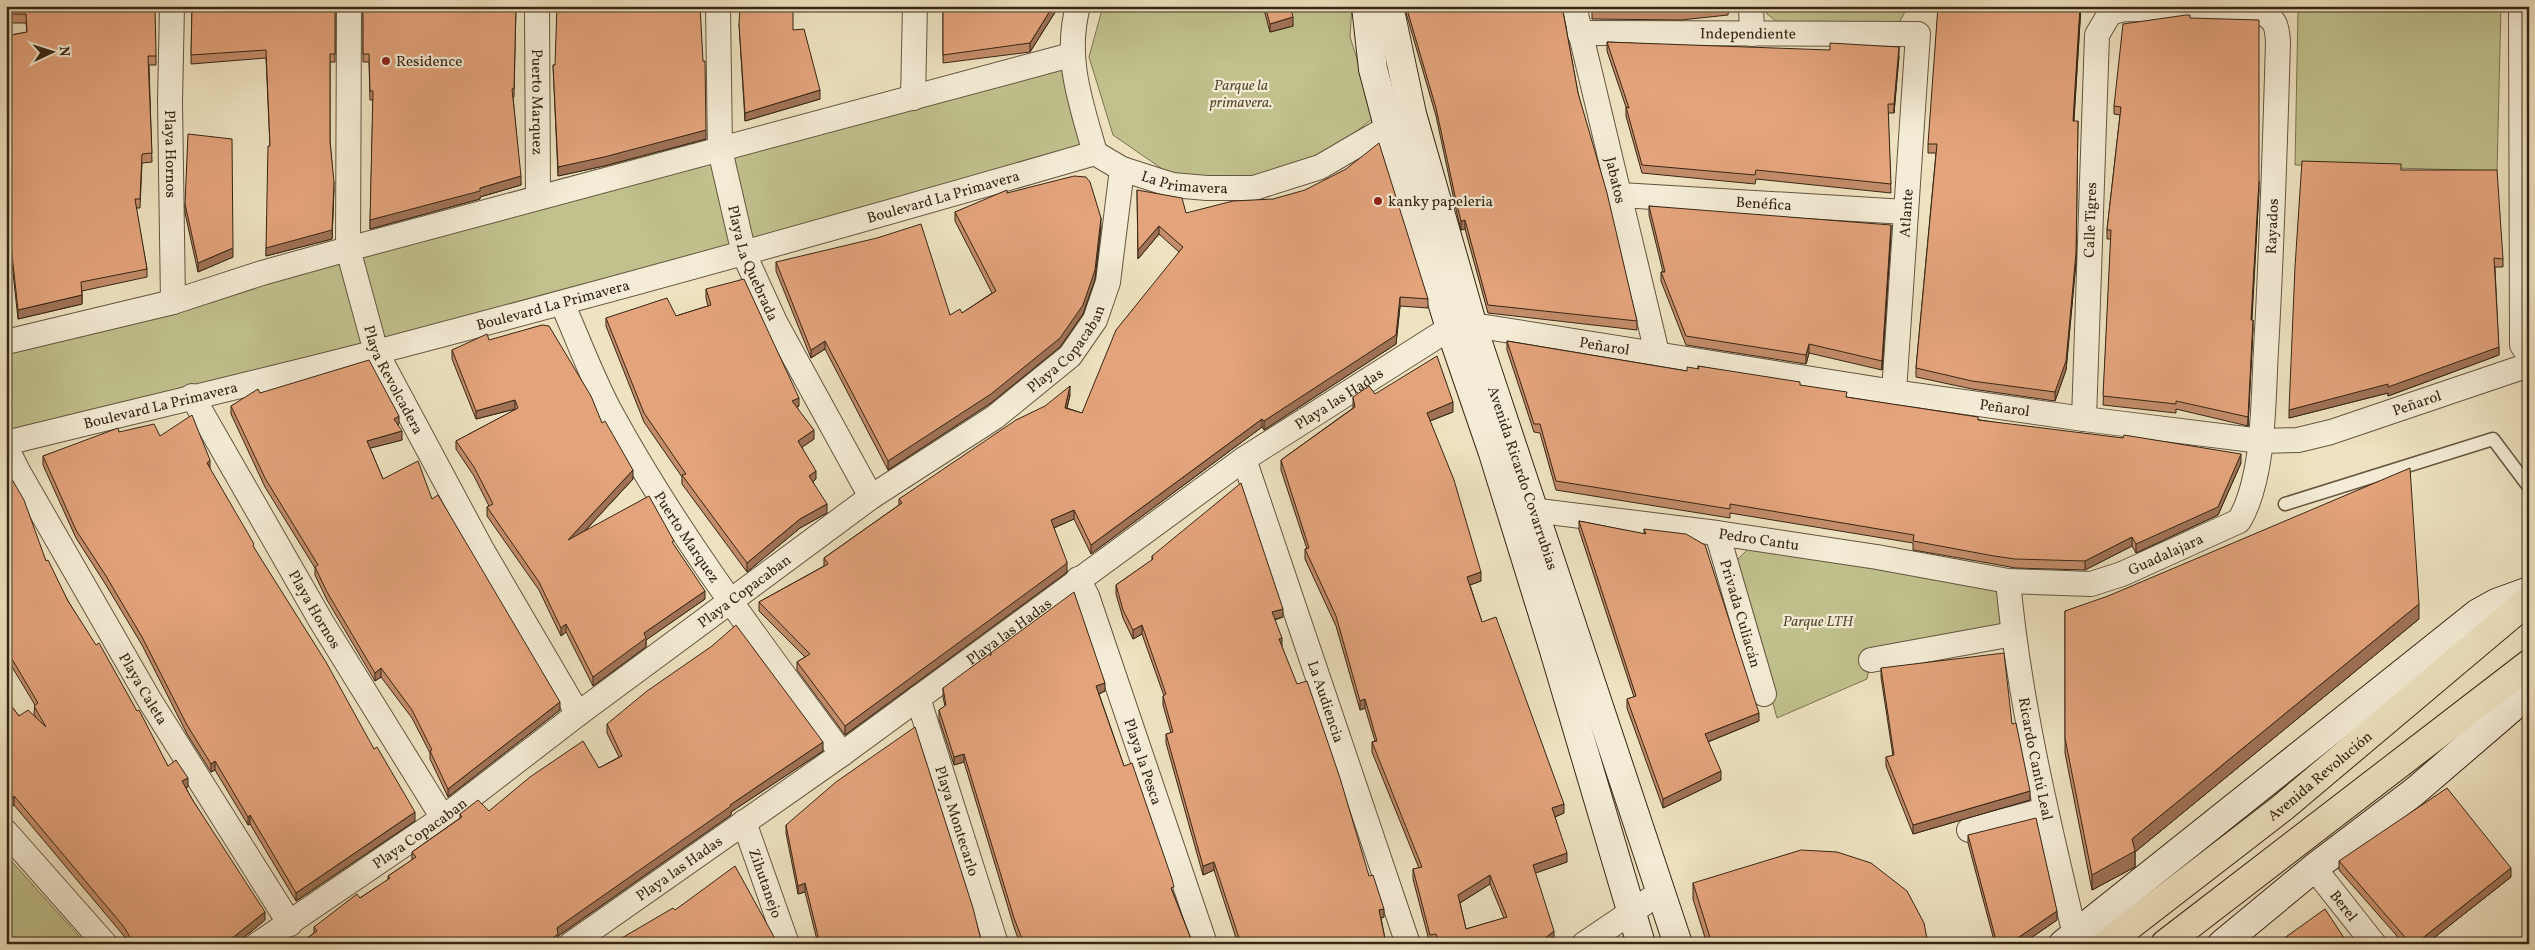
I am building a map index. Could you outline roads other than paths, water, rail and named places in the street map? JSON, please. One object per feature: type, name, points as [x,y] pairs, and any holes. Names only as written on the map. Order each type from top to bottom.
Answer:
[{"type":"main road","name":"Avenida Revolución","points":[[2106,944],[2282,808],[2529,600]]},
{"type":"main road","points":[[2165,944],[2529,664]]},
{"type":"street","name":"Playa Hornos","points":[[172,6],[170,102],[173,302]]},
{"type":"street","name":"Playa Revolcadera","points":[[349,6],[348,249],[376,352],[481,548],[578,714]]},
{"type":"street","name":"Puerto Marquez","points":[[537,6],[538,197]]},
{"type":"street","name":"Playa La Quebrada","points":[[718,6],[720,150],[744,254],[775,322],[871,497]]},
{"type":"street","points":[[913,98],[915,6]]},
{"type":"street","points":[[1078,6],[1073,24],[1071,55],[1095,153]]},
{"type":"street","name":"Avenida Ricardo Covarrubias","points":[[1366,6],[1373,69],[1400,120]]},
{"type":"street","name":"Avenida Ricardo Covarrubias","points":[[1389,6],[1400,120],[1461,326],[1521,508],[1661,892],[1678,944]]},
{"type":"street","name":"Jabatos","points":[[1574,6],[1578,33],[1620,194],[1657,353]]},
{"type":"street","points":[[1751,6],[1752,34]]},
{"type":"street","points":[[2521,6],[2522,345],[2529,355]]},
{"type":"street","name":"Rayados","points":[[2104,22],[2110,14],[2125,8],[2259,11],[2268,16],[2277,25],[2271,264],[2261,441]]},
{"type":"street","name":"Calle Tigres","points":[[2084,419],[2097,35],[2104,22]]},
{"type":"street","name":"Independiente","points":[[1578,33],[1918,34]]},
{"type":"street","name":"Atlante","points":[[1894,392],[1918,34]]},
{"type":"street","points":[[6,342],[173,302],[262,273],[348,249],[1071,55]]},
{"type":"street","name":"La Primavera","points":[[1095,153],[1122,169],[1172,185],[1207,188],[1254,188],[1320,167],[1400,120]]},
{"type":"street","name":"Boulevard La Primavera","points":[[6,443],[376,352],[562,303],[744,254],[1095,153]]},
{"type":"street","name":"Playa Copacaban","points":[[258,944],[443,818],[578,714],[871,497],[995,418],[1070,356],[1095,320],[1108,282],[1122,169]]},
{"type":"street","name":"Benéfica","points":[[1620,194],[1906,212]]},
{"type":"street","name":"Puerto Marquez","points":[[562,303],[610,412],[664,502],[730,602],[842,754]]},
{"type":"street","name":"Peñarol","points":[[1461,326],[1657,353],[1894,392],[2084,419],[2261,441],[2298,440],[2331,432],[2529,365]]},
{"type":"street","name":"Playa las Hadas","points":[[571,944],[842,754],[1244,459],[1461,326]]},
{"type":"street","name":"Playa Hornos","points":[[192,396],[322,621],[443,818]]},
{"type":"street","name":"Guadalajara","points":[[2008,580],[2091,584],[2122,574],[2239,521],[2248,506],[2261,441]]},
{"type":"street","name":"Playa Caleta","points":[[6,447],[19,473],[150,701],[290,924]]},
{"type":"street","name":"La Audiencia","points":[[1244,459],[1408,944]]},
{"type":"street","name":"Avenida Ricardo Covarrubias","points":[[1521,508],[1592,776],[1641,944]]},
{"type":"street","name":"Pedro Cantu","points":[[1521,508],[1717,533],[1877,557],[2008,580]]},
{"type":"street","name":"Privada Culiacán","points":[[1717,533],[1764,694]]},
{"type":"street","name":"Playa la Pesca","points":[[1078,579],[1093,614],[1205,944]]},
{"type":"street","name":"Ricardo Cantú Leal","points":[[2008,580],[2013,634],[2069,939]]},
{"type":"street","points":[[2069,939],[2478,613],[2496,602],[2529,591]]},
{"type":"street","points":[[1871,660],[2013,634]]},
{"type":"street","points":[[2222,944],[2314,868],[2414,792],[2529,693]]},
{"type":"street","name":"Playa Montecarlo","points":[[918,698],[996,944]]},
{"type":"street","points":[[1969,830],[2046,810]]},
{"type":"street","name":"Zihutanejo","points":[[744,822],[787,944]]},
{"type":"street","points":[[6,832],[104,944]]},
{"type":"street","name":"Berel","points":[[2314,868],[2374,944]]},
{"type":"street","points":[[1584,944],[1661,892]]},
{"type":"lane","points":[[2285,504],[2493,439],[2529,487]]},
{"type":"place","name":"Residence","points":[[386,61]]},
{"type":"place","name":"kanky papeleria","points":[[1378,201]]},
{"type":"park label","name":"Parque la primavera.","points":[[1241,94]]},
{"type":"park label","name":"Parque LTH","points":[[1818,621]]}]
